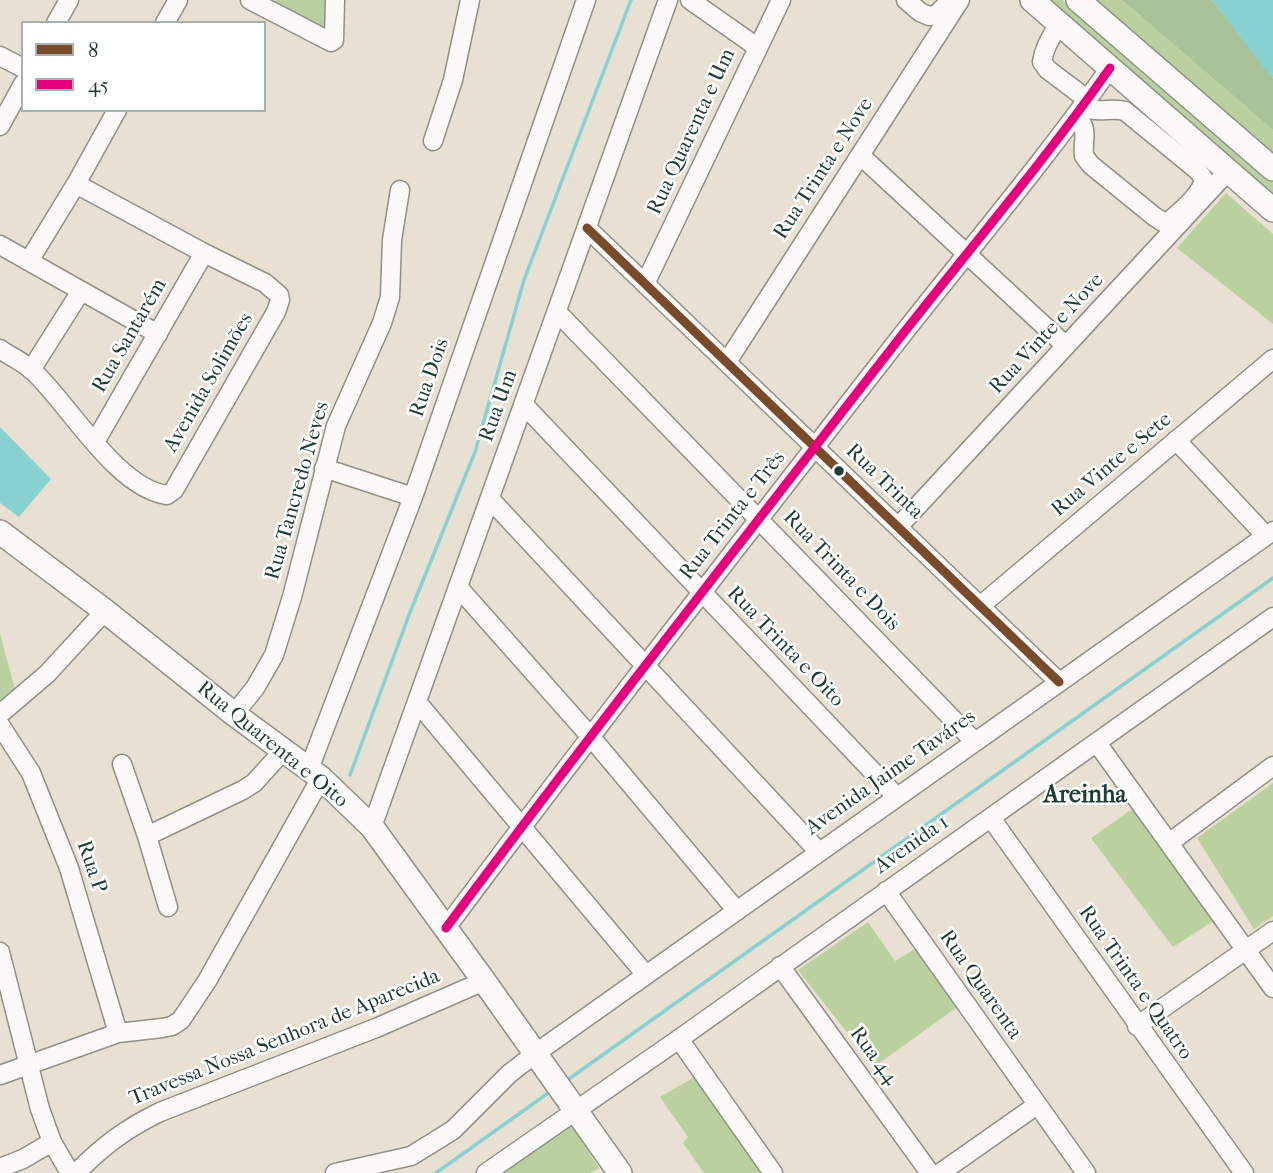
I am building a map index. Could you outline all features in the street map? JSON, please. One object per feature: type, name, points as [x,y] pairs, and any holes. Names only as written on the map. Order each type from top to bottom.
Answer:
[{"type":"main road","points":[[1032,0],[1273,210]]},
{"type":"main road","points":[[1078,0],[1273,169]]},
{"type":"main road","name":"Rua Quarenta e Oito","points":[[0,533],[105,611],[234,714],[315,773],[372,827],[621,1173]]},
{"type":"street","points":[[58,21],[69,0]]},
{"type":"street","points":[[166,21],[178,0]]},
{"type":"street","points":[[261,3],[331,43],[334,40],[334,0]]},
{"type":"street","points":[[433,141],[453,80],[470,0]]},
{"type":"street","name":"Rua Dois","points":[[0,1075],[118,1033],[172,1026],[181,1020],[203,989],[315,773],[586,0]]},
{"type":"street","name":"Rua Um","points":[[372,827],[668,0]]},
{"type":"street","points":[[690,0],[757,47]]},
{"type":"street","name":"Rua Quarenta e Um","points":[[645,284],[781,0]]},
{"type":"street","points":[[906,0],[929,16],[936,15],[951,0]]},
{"type":"street","name":"Rua Trinta e Nove","points":[[727,362],[960,0]]},
{"type":"street","points":[[1059,24],[1048,41],[1042,62],[1083,108],[1094,111],[1125,111],[1196,169],[1203,177],[1203,182],[1187,206],[1168,222],[1163,222],[1091,165],[1084,156],[1086,134],[1081,121],[1083,108]]},
{"type":"street","points":[[0,56],[21,67]]},
{"type":"street","name":"Rua Trinta e Três","points":[[446,928],[590,736],[1083,108],[1110,68]]},
{"type":"street","points":[[0,126],[21,88]]},
{"type":"street","points":[[29,261],[76,184],[108,113]]},
{"type":"street","points":[[860,155],[1066,346]]},
{"type":"street","name":"Rua Vinte e Nove","points":[[898,527],[1228,171]]},
{"type":"street","name":"Avenida Solimões","points":[[0,349],[32,370],[95,442],[134,481],[159,494],[167,495],[174,490],[276,312],[280,300],[276,292],[265,284],[76,184]]},
{"type":"street","name":"Rua Tancredo Neves","points":[[234,714],[255,688],[274,655],[292,597],[336,426],[361,372],[390,297],[392,240],[400,190]]},
{"type":"street","name":"Rua Trinta","points":[[587,228],[1059,682]]},
{"type":"street","points":[[0,245],[158,334]]},
{"type":"street","name":"Rua Santarém","points":[[95,442],[204,253]]},
{"type":"street","points":[[32,370],[81,291]]},
{"type":"street","name":"Rua Trinta e Dois","points":[[556,312],[975,742]]},
{"type":"street","name":"Rua Vinte e Sete","points":[[980,606],[1273,359]]},
{"type":"street","name":"Rua Trinta e Oito","points":[[524,405],[897,797]]},
{"type":"street","points":[[1176,440],[1270,533]]},
{"type":"street","points":[[324,468],[413,498]]},
{"type":"street","points":[[490,499],[819,852]]},
{"type":"street","name":"Avenida Jaime Taváres","points":[[411,1156],[453,1130],[509,1073],[542,1062],[646,975],[1270,533]]},
{"type":"street","points":[[458,587],[590,736],[737,911]]},
{"type":"street","points":[[0,714],[47,674],[105,611]]},
{"type":"street","name":"Avenida 1","points":[[486,1173],[575,1107],[679,1039],[1273,617]]},
{"type":"street","points":[[417,702],[646,975]]},
{"type":"street","name":"Rua P","points":[[0,725],[31,773],[69,868],[118,1033]]},
{"type":"street","points":[[1097,743],[1273,988]]},
{"type":"street","points":[[147,836],[243,790],[262,775],[284,751]]},
{"type":"street","points":[[122,764],[168,906]]},
{"type":"street","points":[[1169,842],[1273,766]]},
{"type":"street","name":"Rua Trinta e Quatro","points":[[991,818],[1244,1173]]},
{"type":"street","name":"Rua Quarenta","points":[[886,891],[1086,1173]]},
{"type":"street","points":[[1137,1026],[1273,931]]},
{"type":"street","points":[[0,952],[27,1065],[52,1142],[73,1173]]},
{"type":"street","name":"Rua 44","points":[[780,966],[930,1173]]},
{"type":"street","name":"Travessa Nossa Senhora de Aparecida","points":[[73,1173],[106,1143],[160,1112],[376,1028],[484,981]]},
{"type":"street","points":[[679,1039],[773,1173]]},
{"type":"street","points":[[940,1173],[1037,1105]]},
{"type":"street","points":[[0,1168],[20,1166],[52,1142]]},
{"type":"street","points":[[335,1173],[411,1156]]},
{"type":"street","points":[[394,1173],[411,1156]]},
{"type":"green space","points":[[275,0],[326,0],[326,29],[275,4]]},
{"type":"green space","points":[[1045,0],[1062,0],[1273,183],[1273,199]]},
{"type":"green space","points":[[1091,0],[1122,0],[1273,130],[1273,155]]},
{"type":"green space","points":[[1122,0],[1212,0],[1273,78],[1273,130]]},
{"type":"green space","points":[[1226,193],[1273,234],[1273,324],[1177,248]]},
{"type":"green space","points":[[0,634],[15,689],[0,703]]},
{"type":"green space","points":[[1273,783],[1273,916],[1254,929],[1197,838]]},
{"type":"green space","points":[[1135,807],[1215,920],[1173,947],[1091,838]]},
{"type":"green space","points":[[868,922],[895,961],[916,948],[960,1005],[874,1067],[798,970]]},
{"type":"green space","points":[[696,1076],[764,1173],[704,1173],[683,1143],[688,1137],[660,1097]]},
{"type":"green space","points":[[571,1124],[599,1168],[590,1173],[501,1173]]},
{"type":"water","points":[[1212,0],[1273,0],[1273,78],[1268,73]]},
{"type":"water","points":[[0,427],[51,479],[19,517],[0,503]]},
{"type":"waterway","points":[[350,775],[409,615],[475,452],[524,280],[631,0]]},
{"type":"waterway","points":[[566,1081],[1273,578]]},
{"type":"waterway","points":[[436,1173],[551,1091]]},
{"type":"transit line","name":"45","points":[[446,928],[673,630],[1110,68]]},
{"type":"transit line","name":"8","points":[[587,228],[1059,682]]},
{"type":"district","name":"Areinha","points":[[1085,796]]}]
